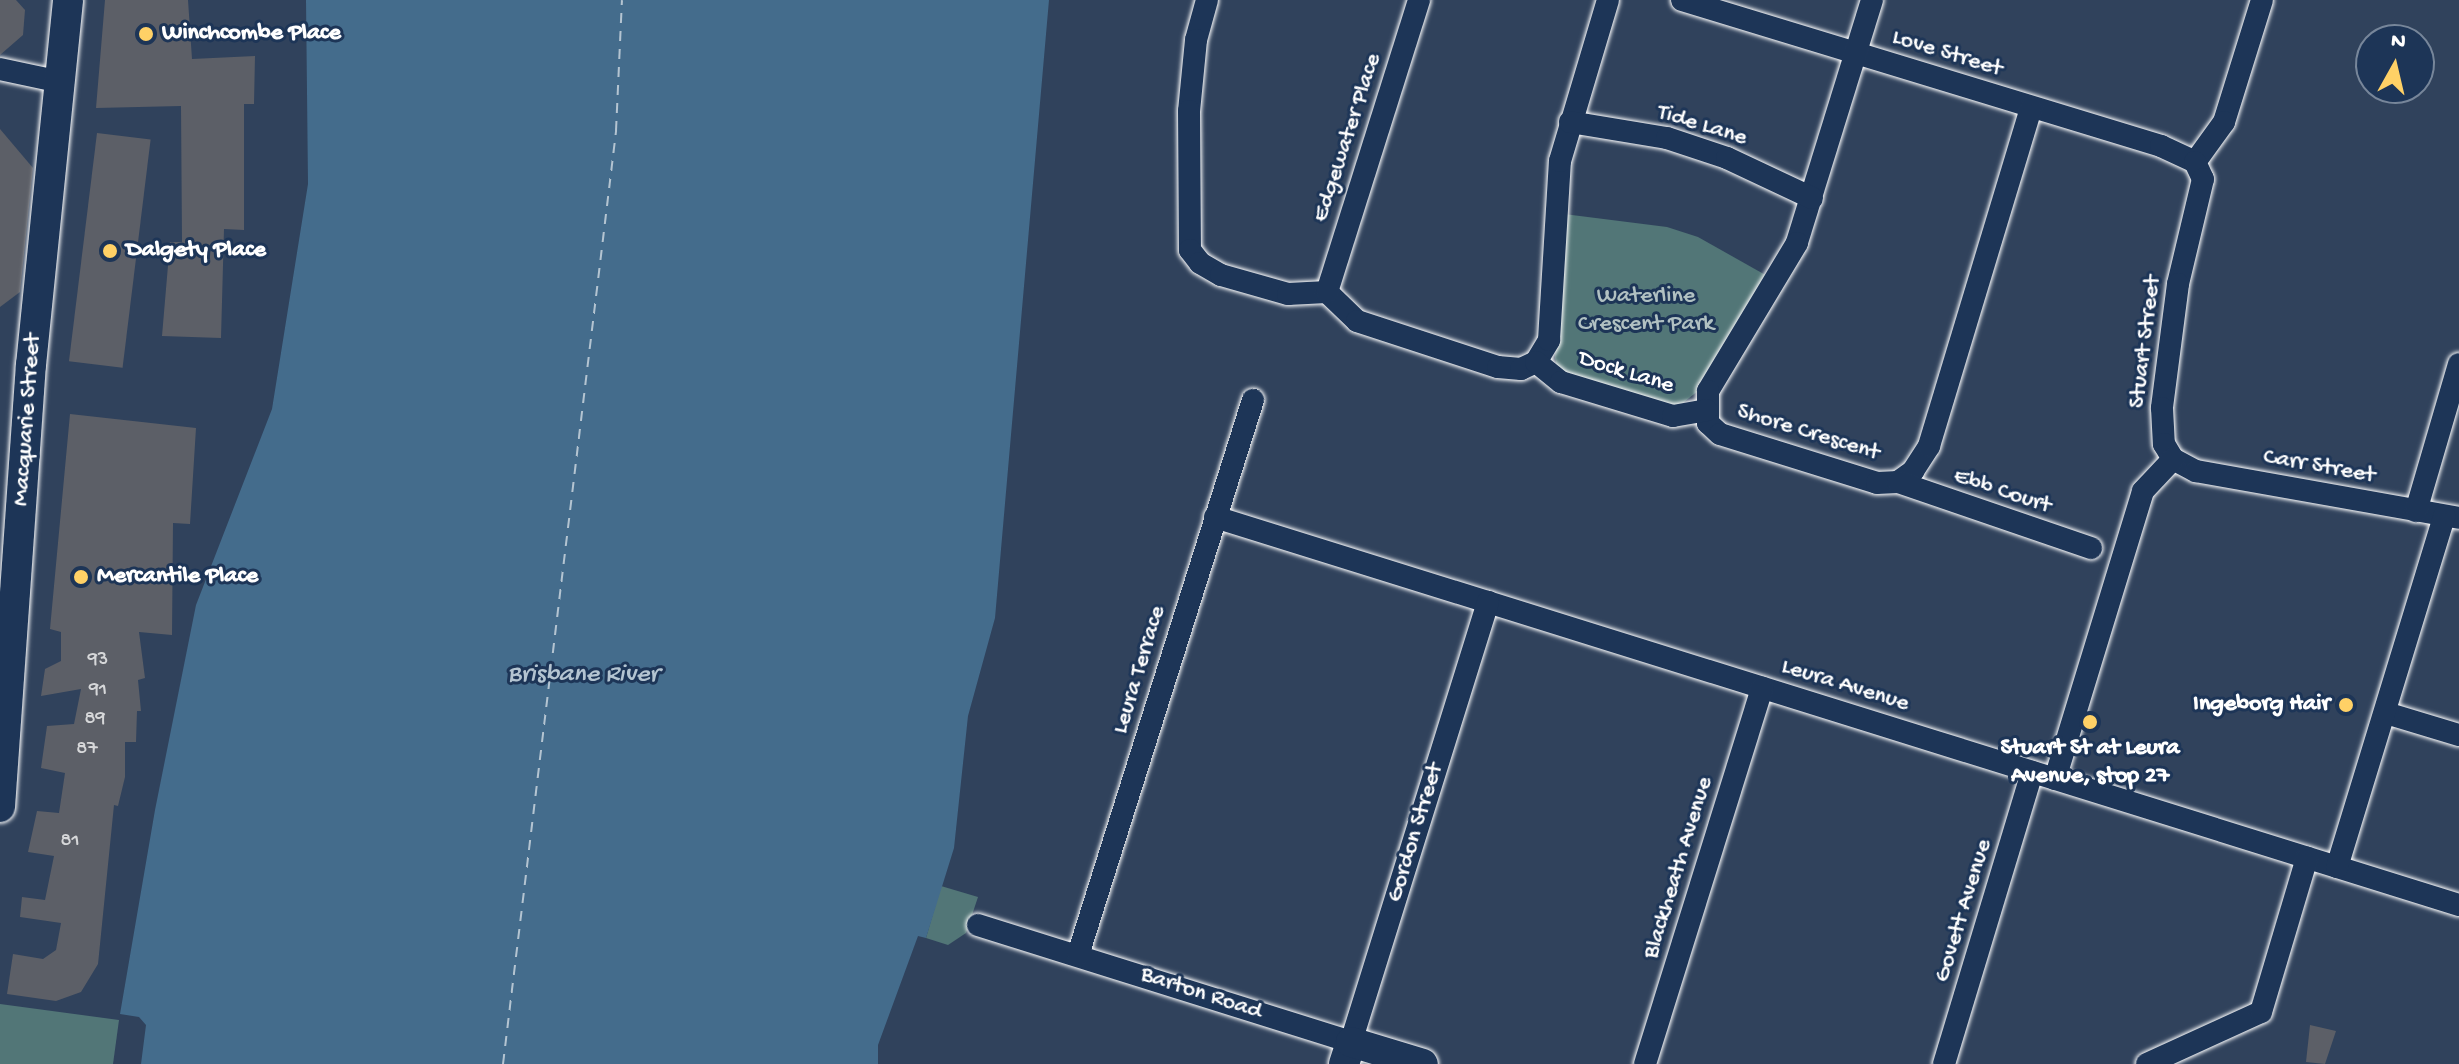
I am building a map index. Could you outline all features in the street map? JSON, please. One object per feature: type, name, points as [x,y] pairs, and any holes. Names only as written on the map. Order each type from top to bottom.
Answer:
[{"type":"street","name":"Macquarie Street","points":[[0,807],[31,365],[68,0]]},
{"type":"street","points":[[1207,0],[1196,40],[1189,111],[1190,250],[1221,275],[1288,294],[1327,292],[1357,321],[1498,367],[1521,369],[1536,362],[1549,340],[1555,189],[1570,122],[1608,0]]},
{"type":"street","name":"Edgewater Place","points":[[1327,292],[1419,0]]},
{"type":"street","name":"Love Street","points":[[1682,0],[2195,162]]},
{"type":"street","name":"Shore Crescent","points":[[1872,0],[1797,243],[1708,391],[1708,423],[1720,434],[1877,483],[1898,482],[1929,446],[2031,108]]},
{"type":"street","points":[[2195,162],[2224,122],[2262,0]]},
{"type":"street","points":[[0,69],[61,82]]},
{"type":"street","name":"Tide Lane","points":[[1570,122],[1667,138],[1727,158],[1812,198]]},
{"type":"street","name":"Stuart Street","points":[[2173,459],[2161,434],[2162,408],[2178,284],[2203,179],[2195,162]]},
{"type":"street","name":"Dock Lane","points":[[1536,362],[1561,382],[1673,416],[1706,410]]},
{"type":"street","points":[[2416,511],[2459,364]]},
{"type":"street","name":"Leura Terrace","points":[[1078,955],[1253,400]]},
{"type":"street","points":[[2055,779],[2143,491],[2173,459]]},
{"type":"street","name":"Carr Street","points":[[2173,459],[2199,472],[2452,517]]},
{"type":"street","name":"Ebb Court","points":[[1898,482],[2091,548]]},
{"type":"street","name":"Leura Avenue","points":[[1215,517],[2459,905]]},
{"type":"street","points":[[2337,867],[2452,517]]},
{"type":"street","name":"Gordon Street","points":[[1348,1053],[1488,602]]},
{"type":"street","name":"Blackheath Avenue","points":[[1645,1064],[1762,688]]},
{"type":"street","points":[[2386,713],[2459,735]]},
{"type":"street","name":"Govett Avenue","points":[[1944,1064],[2032,772]]},
{"type":"street","points":[[2147,1064],[2261,1012],[2307,858]]},
{"type":"street","name":"Barton Road","points":[[978,925],[1078,955],[1348,1053],[1423,1064]]},
{"type":"green space","name":"Waterline Crescent Park","points":[[1564,214],[1667,227],[1698,237],[1769,277],[1698,391],[1674,410],[1559,375],[1555,358]]},
{"type":"green space","points":[[941,886],[978,897],[966,933],[948,945],[926,938]]},
{"type":"green space","points":[[0,1004],[119,1020],[113,1064],[0,1064]]},
{"type":"water","name":"Brisbane River","points":[[306,0],[1049,0],[995,618],[968,716],[954,848],[926,938],[918,936],[878,1045],[878,1064],[141,1064],[146,1025],[139,1017],[120,1014],[155,810],[196,605],[272,409],[308,184]]},
{"type":"building","points":[[0,0],[16,0],[25,10],[23,35],[0,55]]},
{"type":"building","points":[[105,0],[188,0],[192,59],[255,56],[254,104],[244,104],[244,230],[224,229],[221,338],[162,336],[170,242],[182,242],[181,106],[96,108]]},
{"type":"building","points":[[0,129],[33,168],[20,292],[0,307]]},
{"type":"building","name":"Dalgety Place","points":[[97,133],[151,140],[123,368],[69,361]]},
{"type":"building","points":[[70,414],[196,428],[190,524],[173,523],[172,635],[139,632],[145,678],[138,680],[141,711],[137,711],[136,742],[125,742],[125,777],[118,806],[114,805],[98,964],[81,992],[56,1001],[7,994],[13,954],[43,959],[56,950],[61,923],[20,917],[22,897],[45,900],[54,856],[28,852],[37,811],[59,813],[65,773],[41,768],[47,726],[74,724],[81,689],[41,696],[45,669],[61,661],[61,632],[50,629]]},
{"type":"building","points":[[2310,1025],[2336,1031],[2325,1064],[2306,1062]]},
{"type":"ferry route","points":[[503,1064],[616,131],[622,0]]},
{"type":"place","name":"Winchcombe Place","points":[[146,34]]},
{"type":"place","name":"Dalgety Place","points":[[110,251]]},
{"type":"place","name":"Mercantile Place","points":[[81,577]]},
{"type":"place","name":"Ingeborg Hair","points":[[2346,705]]},
{"type":"place","name":"Stuart St at Leura Avenue, stop 27","points":[[2090,722]]}]
